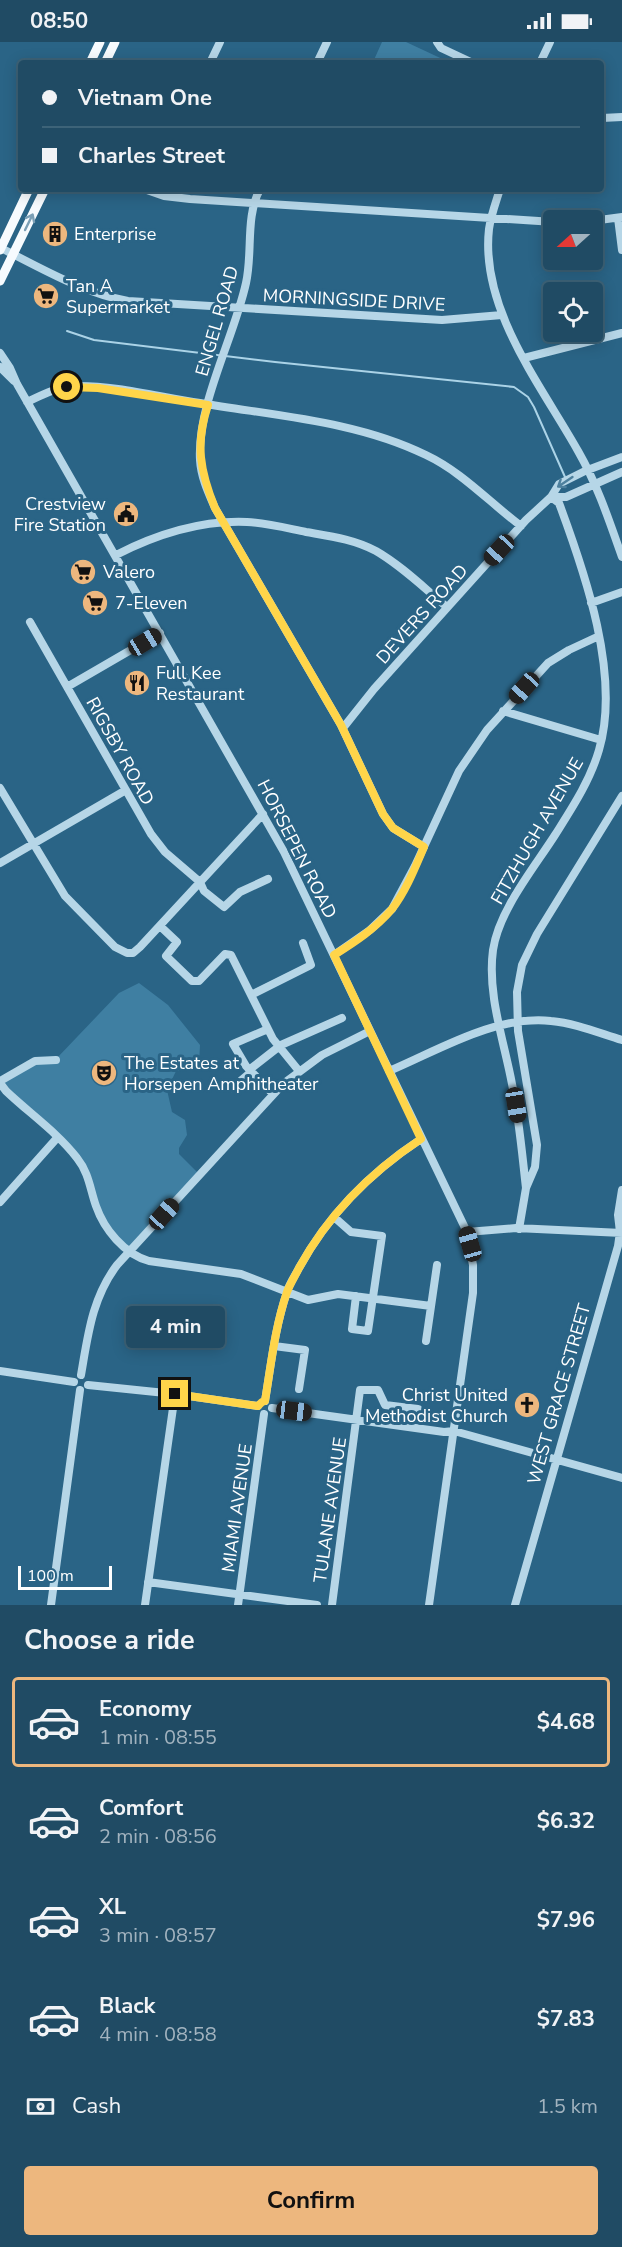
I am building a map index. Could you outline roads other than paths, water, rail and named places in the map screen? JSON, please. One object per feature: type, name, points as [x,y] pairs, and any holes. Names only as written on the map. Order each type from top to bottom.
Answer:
[{"type":"main road","points":[[91,60],[100,42]]},
{"type":"main road","points":[[106,60],[115,42]]},
{"type":"main road","points":[[0,249],[28,192]]},
{"type":"main road","points":[[0,281],[44,192]]},
{"type":"street","points":[[211,60],[220,42]]},
{"type":"street","points":[[318,60],[327,42]]},
{"type":"street","points":[[437,42],[446,51],[466,60]]},
{"type":"street","points":[[541,60],[550,42]]},
{"type":"street","points":[[604,118],[622,117]]},
{"type":"street","points":[[156,192],[172,197],[543,221]]},
{"type":"street","points":[[253,203],[258,192]]},
{"type":"street","points":[[499,192],[489,231],[491,267],[502,315],[524,358],[589,470],[622,556]]},
{"type":"street","name":"ENGEL ROAD","points":[[253,203],[246,281],[208,405],[201,441],[201,472],[215,508],[343,728],[369,787],[388,822],[402,834],[424,847]]},
{"type":"street","points":[[603,220],[620,218],[622,250]]},
{"type":"street","name":"MORNINGSIDE DRIVE","points":[[0,249],[84,288],[120,300],[442,320],[502,315]]},
{"type":"street","points":[[524,358],[622,333]]},
{"type":"street","name":"HORSEPEN ROAD","points":[[0,353],[263,814],[334,955],[467,1232],[473,1265],[472,1293],[429,1605]]},
{"type":"street","name":"HORSEPEN ROAD","points":[[0,367],[17,384]]},
{"type":"street","points":[[27,402],[52,390],[75,386],[123,391],[353,429],[413,449],[457,474],[521,526]]},
{"type":"street","name":"DEVERS ROAD","points":[[343,728],[374,689],[541,504],[551,497],[559,484],[622,457]]},
{"type":"street","name":"DEVERS ROAD","points":[[551,497],[566,497],[622,472]]},
{"type":"street","name":"FITZHUGH AVENUE","points":[[526,1188],[519,1124],[492,978],[496,936],[506,913],[585,785],[593,768],[601,740],[605,674],[591,603],[559,503],[551,497]]},
{"type":"street","points":[[116,555],[167,532],[223,522],[272,525],[344,539],[364,546],[392,561],[447,607]]},
{"type":"street","points":[[591,603],[622,592]]},
{"type":"street","name":"RIGSBY ROAD","points":[[30,622],[158,844],[173,860],[200,882],[204,891],[224,907],[240,892],[268,879]]},
{"type":"street","points":[[67,687],[160,633]]},
{"type":"street","points":[[334,955],[370,930],[392,909],[400,897],[463,764],[503,711],[548,663],[599,636]]},
{"type":"street","points":[[503,711],[601,740]]},
{"type":"street","points":[[0,788],[65,896],[106,938],[122,951],[133,953],[263,814]]},
{"type":"street","points":[[0,862],[126,790]]},
{"type":"street","name":"FITZHUGH AVENUE","points":[[519,1229],[526,1188],[535,1167],[537,1145],[518,1022],[519,978],[529,949],[622,796]]},
{"type":"street","points":[[160,926],[177,942],[166,956],[192,981],[199,981],[225,954],[231,955],[268,1029],[279,1047],[299,1071]]},
{"type":"street","points":[[251,995],[310,965],[303,943]]},
{"type":"street","points":[[232,1088],[279,1047],[342,1018]]},
{"type":"street","points":[[389,1071],[461,1040],[518,1022],[539,1020],[564,1023],[622,1040]]},
{"type":"street","points":[[268,1029],[233,1044],[244,1064],[273,1094]]},
{"type":"street","points":[[81,1375],[96,1302],[110,1275],[130,1251],[273,1094],[299,1071],[322,1055],[370,1031]]},
{"type":"street","points":[[56,1060],[35,1061],[0,1082],[6,1091],[57,1138],[84,1168],[106,1227],[130,1251],[149,1261],[242,1274],[308,1300],[332,1294],[431,1306]]},
{"type":"street","points":[[0,1202],[57,1138]]},
{"type":"street","points":[[258,1406],[265,1401],[274,1346],[287,1292],[312,1246],[370,1176],[421,1139]]},
{"type":"street","name":"WEST GRACE STREET","points":[[515,1605],[621,1233],[618,1224],[622,1190]]},
{"type":"street","points":[[334,1217],[351,1232],[382,1236],[368,1331],[352,1329],[356,1296]]},
{"type":"street","points":[[467,1232],[519,1229],[621,1233]]},
{"type":"street","points":[[426,1341],[437,1266]]},
{"type":"street","points":[[274,1346],[305,1350],[299,1389]]},
{"type":"street","points":[[0,1371],[74,1382]]},
{"type":"street","points":[[81,1375],[87,1378],[88,1385],[86,1389],[80,1390],[76,1388],[74,1382],[75,1378],[81,1375]]},
{"type":"street","points":[[88,1385],[258,1406]]},
{"type":"street","points":[[51,1605],[80,1390]]},
{"type":"street","name":"TULANE AVENUE","points":[[332,1605],[360,1390],[378,1390],[385,1405],[418,1409]]},
{"type":"street","points":[[145,1605],[175,1394]]},
{"type":"street","points":[[265,1401],[270,1402],[272,1408]]},
{"type":"street","points":[[258,1406],[260,1412],[264,1414],[268,1414],[272,1408]]},
{"type":"street","points":[[272,1408],[454,1431],[622,1478]]},
{"type":"street","name":"MIAMI AVENUE","points":[[238,1605],[264,1414]]},
{"type":"street","points":[[148,1582],[317,1605]]},
{"type":"waterway","points":[[67,331],[94,340],[514,387],[528,397],[534,407],[565,477]]},
{"type":"place","name":"Enterprise","points":[[55,234]]},
{"type":"place","name":"Tan A Supermarket","points":[[46,296]]},
{"type":"place","name":"Crestview Fire Station","points":[[126,514]]},
{"type":"place","name":"Valero","points":[[83,572]]},
{"type":"place","name":"7-Eleven","points":[[95,603]]},
{"type":"place","name":"Full Kee Restaurant","points":[[137,683]]},
{"type":"place","name":"The Estates at Horsepen Amphitheater","points":[[104,1073]]},
{"type":"place","name":"Christ United Methodist Church","points":[[527,1405]]}]
